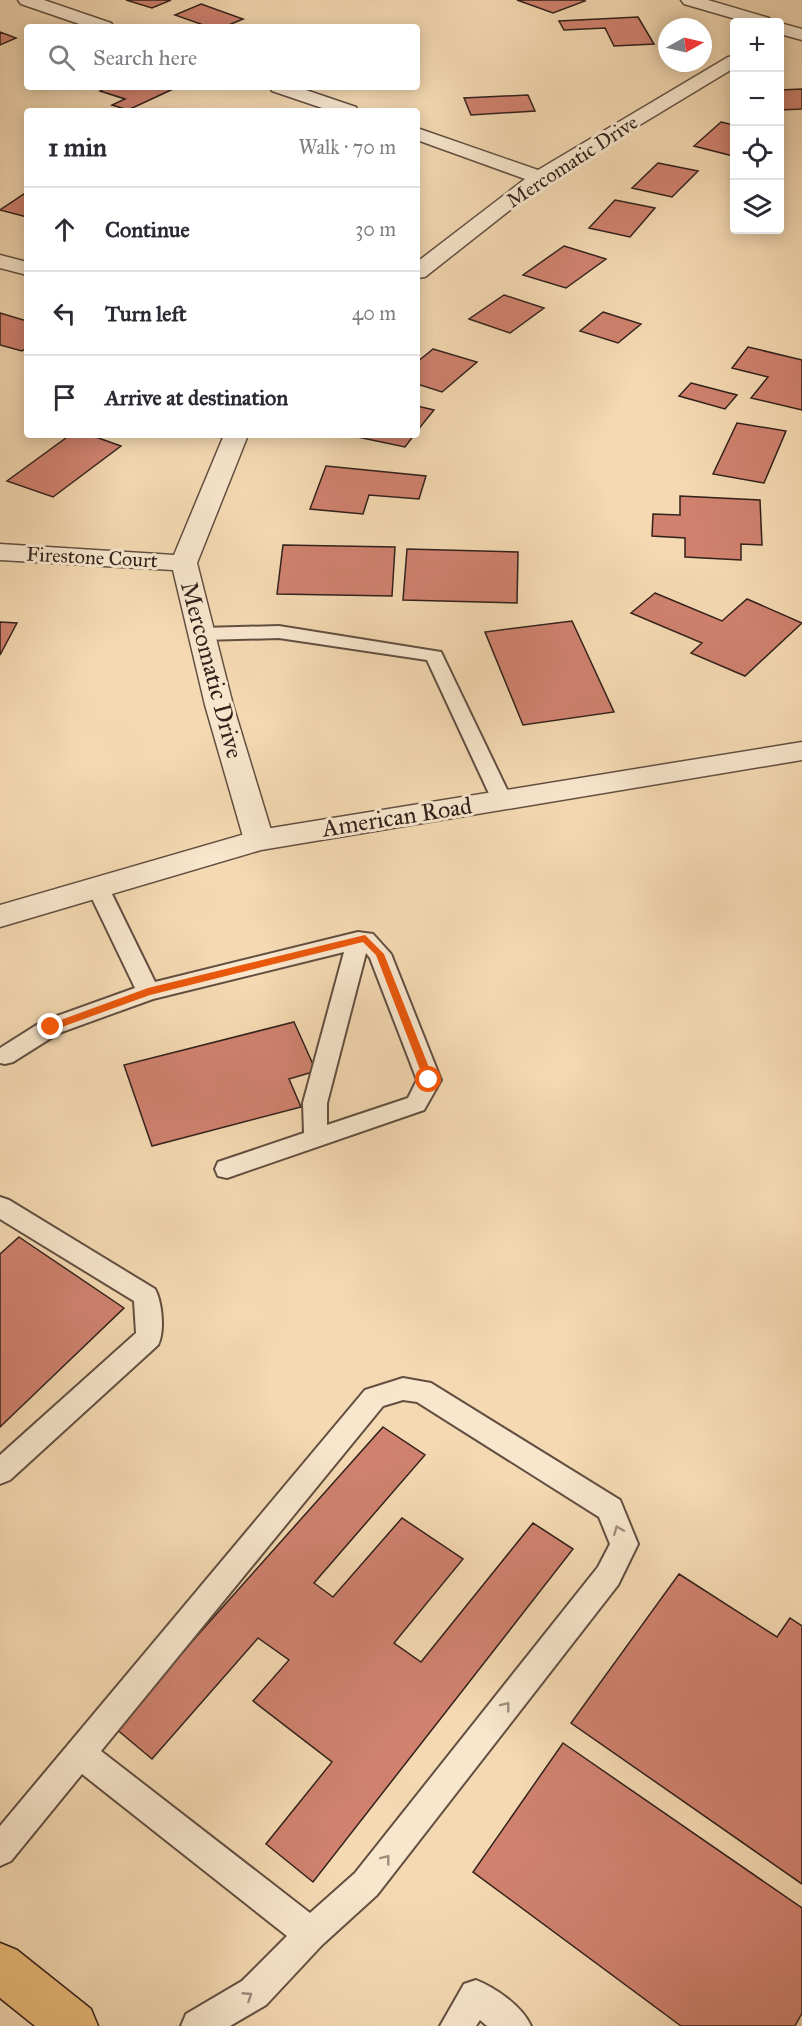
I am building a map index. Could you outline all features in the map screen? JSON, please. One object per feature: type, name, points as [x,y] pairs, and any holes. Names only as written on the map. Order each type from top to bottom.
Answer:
[{"type":"main road","points":[[0,1967],[74,2026]]},
{"type":"street","points":[[27,0],[96,24]]},
{"type":"street","points":[[690,0],[750,18]]},
{"type":"street","name":"Mercomatic Drive","points":[[420,270],[540,177],[730,65]]},
{"type":"street","points":[[288,90],[340,108]]},
{"type":"street","points":[[420,135],[540,177]]},
{"type":"street","points":[[0,261],[24,268]]},
{"type":"street","name":"Mercomatic Drive","points":[[235,438],[184,562],[219,705],[259,840]]},
{"type":"street","name":"Firestone Court","points":[[0,552],[184,562]]},
{"type":"street","name":"American Road","points":[[0,916],[259,840],[802,751]]},
{"type":"lane","points":[[201,634],[279,632],[434,656],[502,800]]},
{"type":"lane","points":[[97,886],[148,992]]},
{"type":"lane","points":[[5,1056],[51,1027],[148,992],[365,939],[380,954],[429,1080],[416,1104],[227,1169]]},
{"type":"lane","points":[[316,1139],[315,1103],[358,940]]},
{"type":"lane","points":[[0,1207],[146,1296],[148,1336],[0,1473]]},
{"type":"lane","points":[[0,1850],[374,1398],[404,1389],[422,1392],[610,1509],[624,1545],[608,1576],[366,1884],[311,1934],[254,1993],[198,2026]]},
{"type":"lane","points":[[80,1754],[311,1934]]},
{"type":"lane","points":[[457,2026],[476,1996],[514,2026]]},
{"type":"building","points":[[126,0],[171,0],[152,8]]},
{"type":"building","points":[[517,0],[583,0],[585,1],[553,13]]},
{"type":"building","points":[[201,4],[243,19],[231,24],[200,24],[175,15]]},
{"type":"building","points":[[638,17],[654,44],[614,46],[605,28],[564,30],[559,21]]},
{"type":"building","points":[[0,32],[16,38],[0,45]]},
{"type":"building","points":[[802,89],[802,109],[784,110],[784,90]]},
{"type":"building","points":[[171,90],[132,108],[112,105],[125,99],[100,91]]},
{"type":"building","points":[[528,95],[535,111],[471,115],[464,98]]},
{"type":"building","points":[[721,122],[730,124],[730,155],[694,146]]},
{"type":"building","points":[[658,163],[698,171],[672,197],[632,188]]},
{"type":"building","points":[[24,194],[24,216],[0,210]]},
{"type":"building","points":[[615,200],[655,208],[630,237],[589,228]]},
{"type":"building","points":[[564,246],[606,259],[566,288],[523,275]]},
{"type":"building","points":[[504,295],[544,308],[510,333],[469,319]]},
{"type":"building","points":[[603,312],[641,324],[618,343],[580,331]]},
{"type":"building","points":[[0,313],[24,320],[24,350],[0,345]]},
{"type":"building","points":[[748,347],[802,360],[802,410],[751,398],[768,377],[732,368]]},
{"type":"building","points":[[433,349],[477,362],[442,392],[420,385],[420,360]]},
{"type":"building","points":[[691,383],[737,395],[725,409],[679,396]]},
{"type":"building","points":[[420,407],[434,410],[420,427]]},
{"type":"building","points":[[737,423],[786,431],[764,483],[713,474]]},
{"type":"building","points":[[66,438],[98,438],[121,446],[53,497],[7,481]]},
{"type":"building","points":[[362,438],[412,438],[405,447]]},
{"type":"building","points":[[326,466],[426,476],[419,499],[369,495],[363,514],[310,509]]},
{"type":"building","points":[[680,496],[760,500],[762,545],[741,544],[741,560],[685,557],[685,538],[652,536],[653,514],[680,515]]},
{"type":"building","points":[[283,545],[395,547],[392,596],[277,594]]},
{"type":"building","points":[[407,549],[518,552],[517,603],[403,600]]},
{"type":"building","points":[[655,593],[722,621],[747,599],[802,623],[745,676],[691,653],[702,643],[631,613]]},
{"type":"building","points":[[572,621],[614,712],[523,725],[485,632]]},
{"type":"building","points":[[0,622],[17,623],[0,655]]},
{"type":"building","points":[[294,1022],[316,1071],[289,1079],[301,1107],[152,1146],[124,1065]]},
{"type":"building","points":[[19,1237],[124,1308],[0,1427],[0,1254]]},
{"type":"building","points":[[383,1427],[425,1455],[314,1583],[333,1597],[402,1518],[463,1559],[394,1643],[421,1662],[533,1523],[573,1549],[313,1882],[266,1844],[332,1762],[253,1701],[289,1660],[258,1638],[152,1759],[115,1728]]},
{"type":"building","points":[[679,1574],[777,1637],[790,1618],[802,1626],[802,1884],[571,1723]]},
{"type":"building","points":[[563,1743],[802,1908],[802,2013],[795,2026],[681,2026],[473,1872]]},
{"type":"route","points":[[51,1027],[148,992],[365,939],[380,954],[429,1080]]}]
